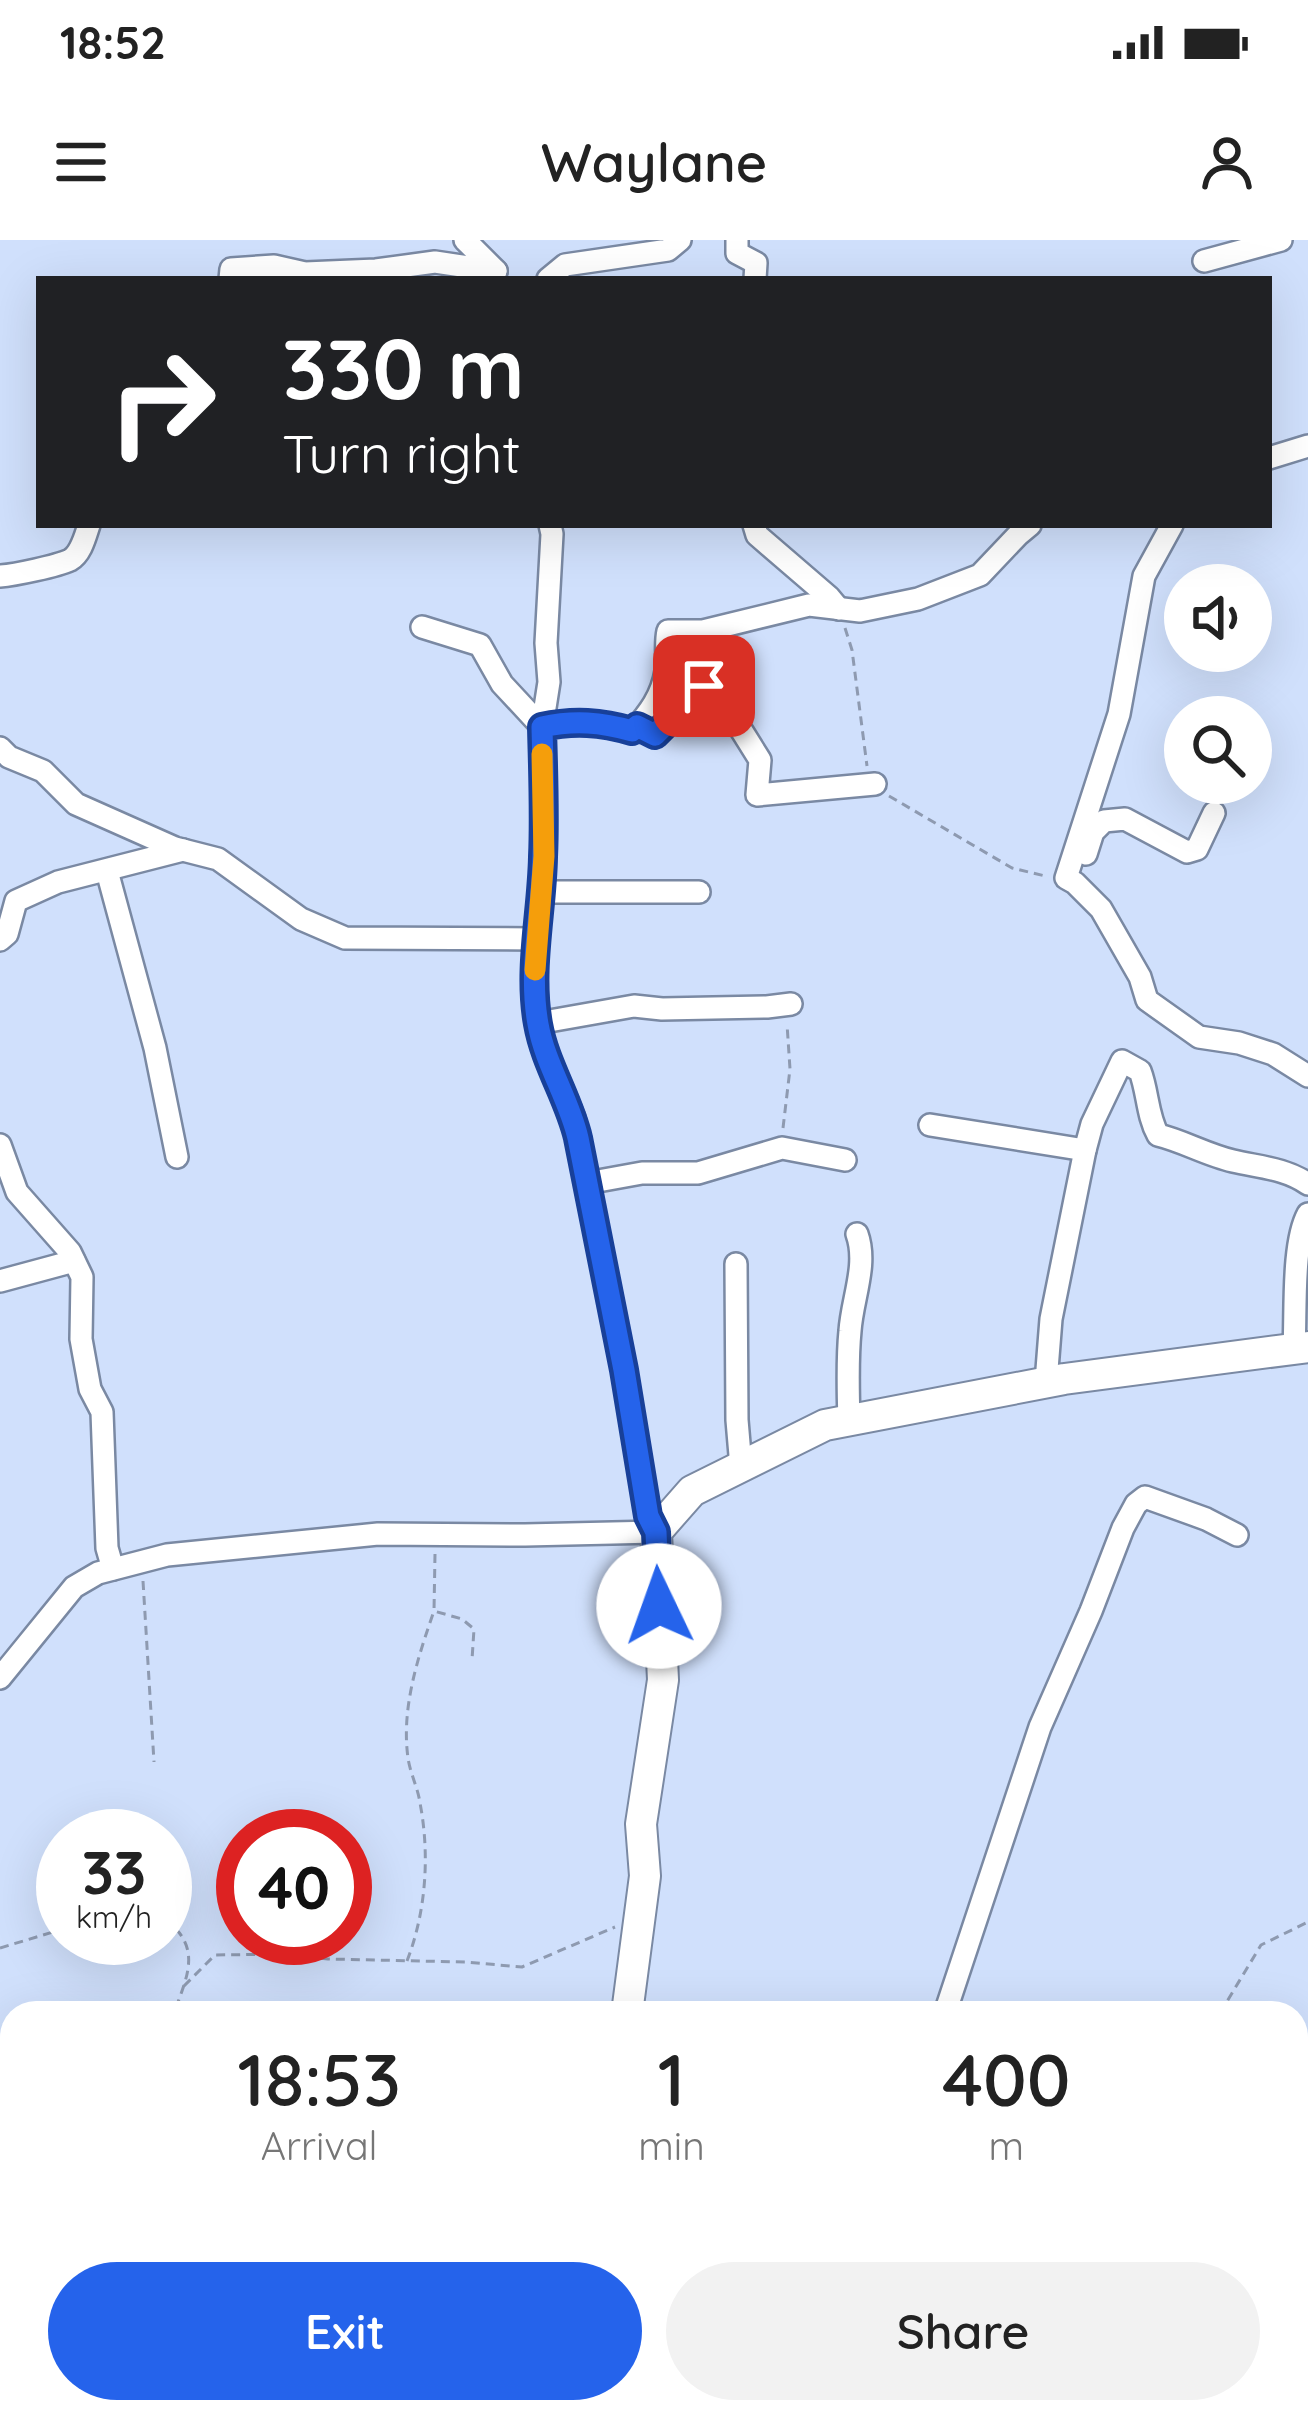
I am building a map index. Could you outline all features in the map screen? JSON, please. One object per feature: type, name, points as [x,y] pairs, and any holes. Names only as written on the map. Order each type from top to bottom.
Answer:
[{"type":"street","points":[[465,240],[497,275]]},
{"type":"street","points":[[494,240],[497,275]]},
{"type":"street","points":[[552,276],[565,265],[668,250],[680,240]]},
{"type":"street","points":[[737,240],[737,253],[756,263],[755,276]]},
{"type":"street","points":[[1204,261],[1281,240]]},
{"type":"street","points":[[230,276],[231,268],[274,266],[304,273],[435,262],[497,275]]},
{"type":"street","points":[[1272,457],[1308,446]]},
{"type":"street","points":[[0,576],[72,559],[88,528]]},
{"type":"street","points":[[551,528],[549,682],[542,727],[544,856],[535,979],[538,1023],[574,1118],[648,1516],[656,1532],[663,1680],[641,1824],[645,1876],[629,2001]]},
{"type":"street","points":[[755,528],[839,609]]},
{"type":"street","points":[[542,727],[603,723],[632,731],[650,712],[662,688],[668,631],[703,631],[809,605],[860,611],[918,599],[980,575],[1027,528]]},
{"type":"street","points":[[1071,880],[1119,714],[1144,576],[1170,528]]},
{"type":"street","points":[[422,627],[480,645],[502,684],[542,727]]},
{"type":"street","points":[[637,726],[655,735],[704,686],[720,696],[760,760],[757,795],[875,784]]},
{"type":"street","points":[[0,748],[9,757],[43,771],[76,804],[183,850],[218,859],[301,919],[345,938],[537,939]]},
{"type":"street","points":[[1071,880],[1104,821],[1125,819],[1186,852],[1197,849],[1214,813]]},
{"type":"street","points":[[0,940],[7,934],[16,902],[58,882],[183,850]]},
{"type":"street","points":[[107,871],[155,1048],[177,1157]]},
{"type":"street","points":[[1071,880],[1101,909],[1117,933],[1147,1000],[1199,1037],[1273,1054],[1308,1076]]},
{"type":"street","points":[[541,892],[699,892]]},
{"type":"street","points":[[538,1023],[634,1006],[791,1004]]},
{"type":"street","points":[[1046,1382],[1052,1318],[1085,1150],[1122,1061],[1140,1071],[1150,1121],[1158,1135],[1231,1161],[1266,1166],[1308,1184]]},
{"type":"street","points":[[931,1125],[1085,1150]]},
{"type":"street","points":[[0,1145],[17,1192],[70,1252],[82,1277],[81,1339],[90,1389],[102,1412],[107,1548],[113,1569]]},
{"type":"street","points":[[587,1183],[642,1173],[698,1173],[782,1148],[845,1160]]},
{"type":"street","points":[[0,1678],[74,1587],[98,1573],[142,1561],[354,1536],[656,1532],[692,1491],[825,1425],[1046,1382],[1301,1348],[1298,1244],[1308,1214]]},
{"type":"street","points":[[849,1421],[850,1327],[860,1279],[857,1234]]},
{"type":"street","points":[[0,1280],[74,1261]]},
{"type":"street","points":[[736,1264],[741,1467]]},
{"type":"street","points":[[949,2001],[1040,1727],[1136,1504],[1145,1497],[1237,1535]]},
{"type":"path","points":[[839,609],[852,650],[868,775],[880,792],[1012,868],[1071,880]]},
{"type":"path","points":[[782,1148],[791,1004]]},
{"type":"path","points":[[407,1961],[424,1897],[424,1830],[408,1759],[409,1708],[434,1611],[435,1534]]},
{"type":"path","points":[[142,1561],[154,1762]]},
{"type":"path","points":[[434,1611],[462,1619],[474,1629],[472,1660]]},
{"type":"path","points":[[184,1986],[215,1955],[522,1966],[639,1918]]},
{"type":"path","points":[[1227,2001],[1262,1945],[1308,1922]]},
{"type":"path","points":[[0,1948],[36,1937]]},
{"type":"path","points":[[178,2001],[188,1965]]},
{"type":"slow traffic","points":[[535,970],[544,856],[542,754]]},
{"type":"route","points":[[659,1606],[656,1532],[648,1516],[574,1118],[538,1023],[535,979],[544,856],[542,727],[603,723],[632,731],[637,726],[655,735],[704,686]]}]
